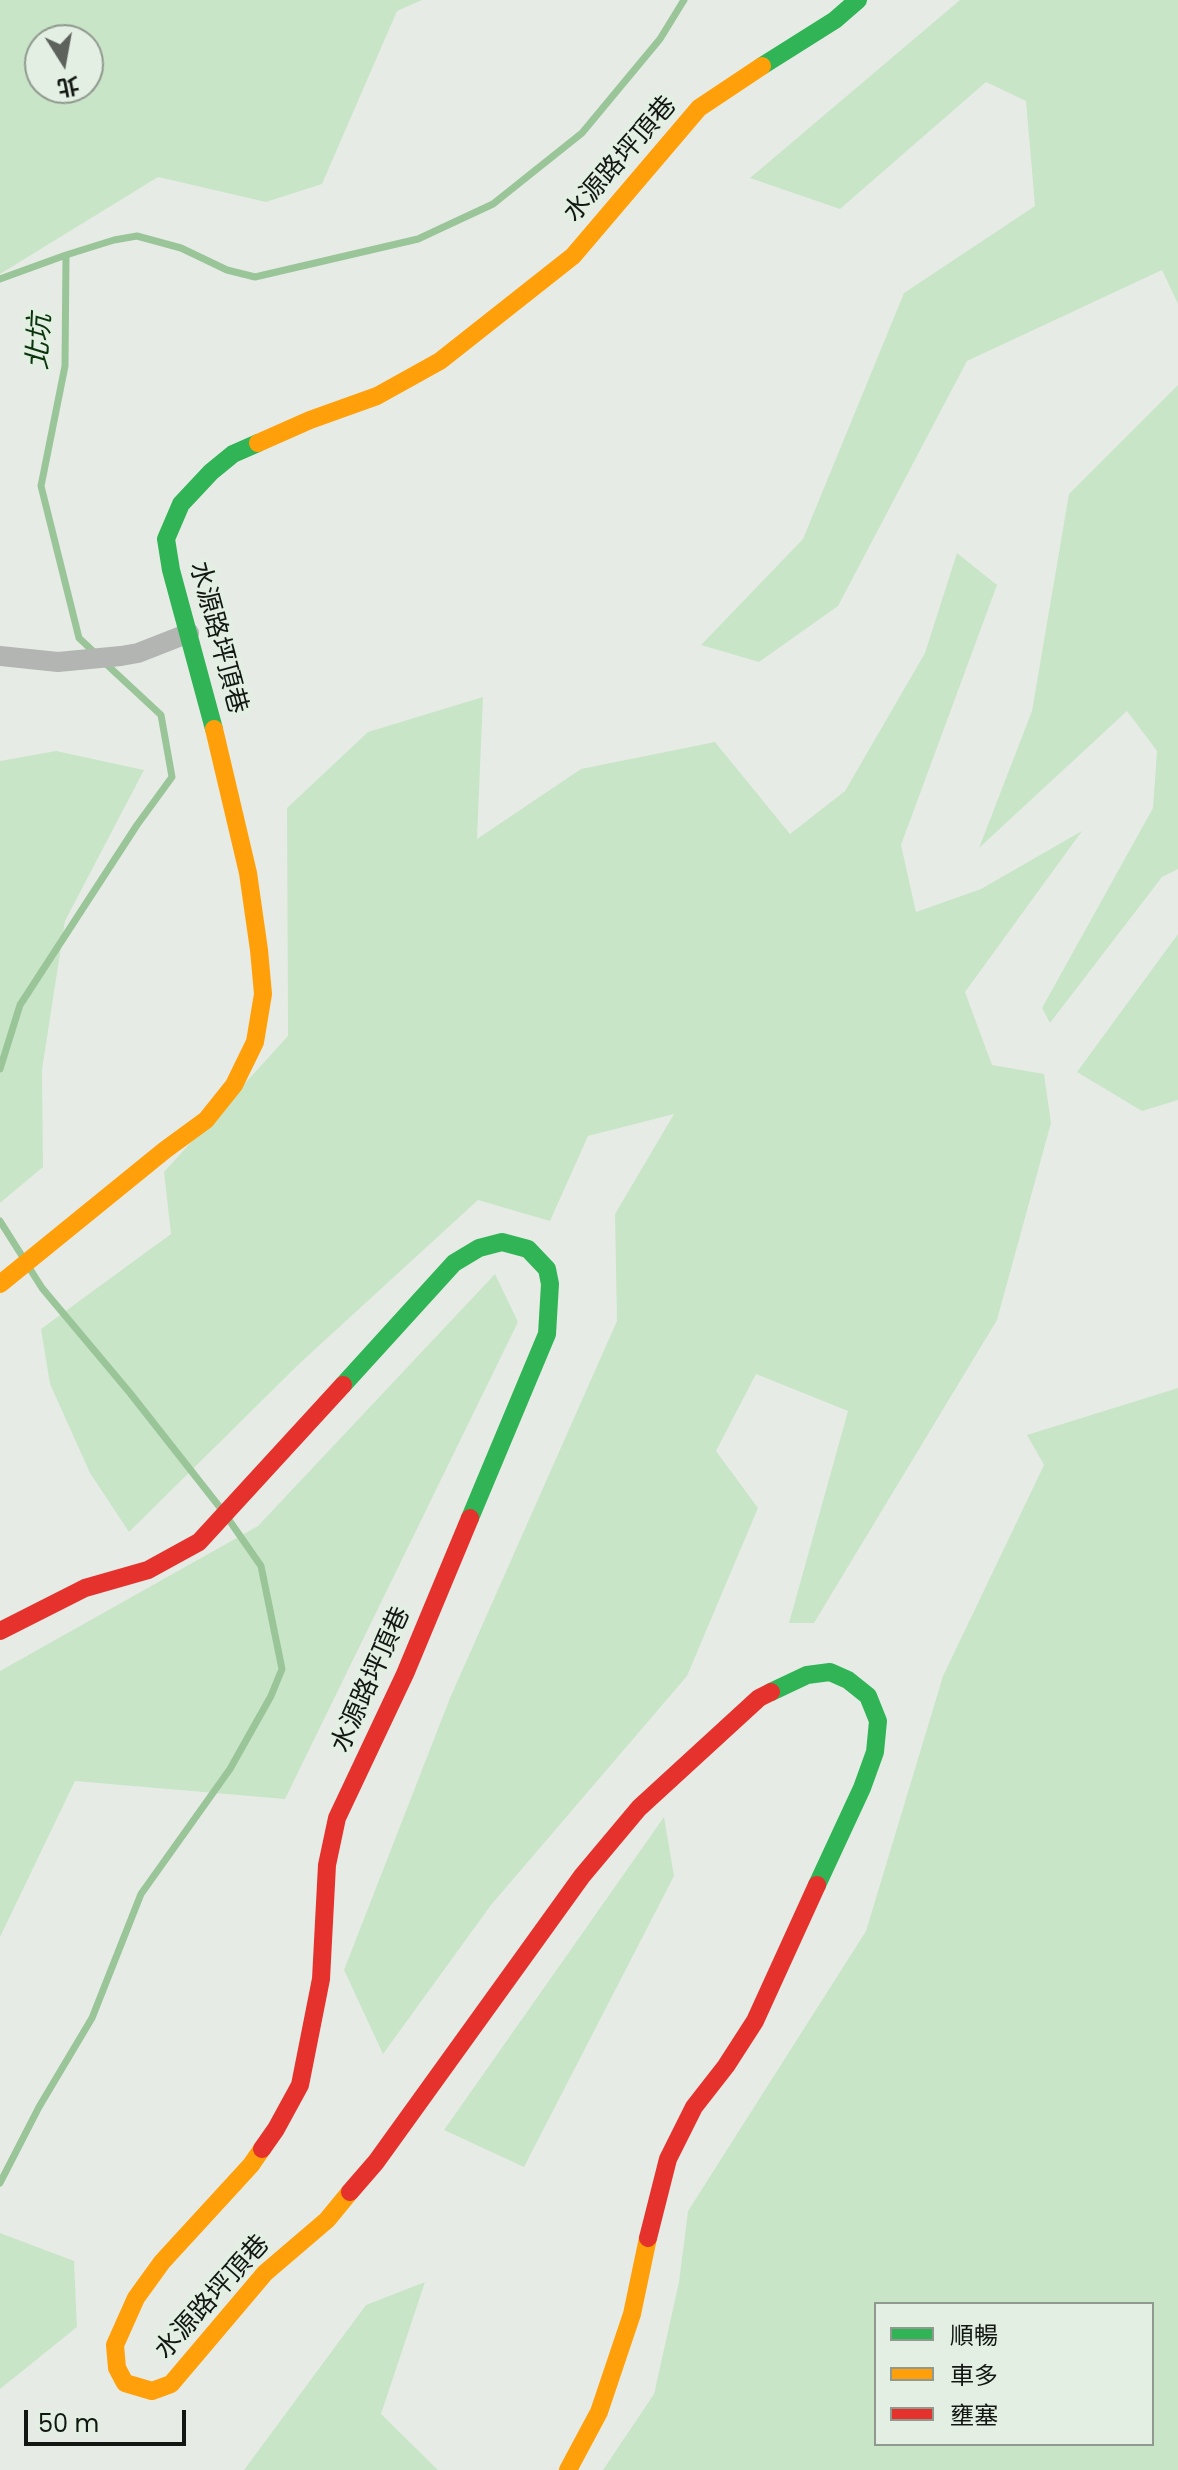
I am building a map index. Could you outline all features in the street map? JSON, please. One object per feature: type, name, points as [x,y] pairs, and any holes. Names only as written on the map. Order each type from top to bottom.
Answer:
[{"type":"street","name":"水源路坪頂巷","points":[[0,1284],[206,1120],[234,1085],[255,1042],[263,994],[248,873],[210,712],[171,570],[166,539],[181,504],[233,454],[310,420],[377,396],[440,361],[573,256],[699,108],[835,20],[858,0]]},
{"type":"street","points":[[0,656],[58,662],[121,656],[138,653],[189,633]]},
{"type":"street","name":"水源路坪頂巷","points":[[0,1631],[85,1588],[148,1570],[199,1542],[454,1263],[479,1248],[502,1242],[528,1249],[547,1269],[550,1284],[547,1334],[405,1674],[337,1818],[327,1865],[321,1979],[300,2085],[276,2129],[251,2165],[153,2274],[136,2298],[115,2345],[117,2368],[125,2383],[152,2391],[171,2384],[265,2273],[327,2220],[376,2162],[582,1876],[639,1808],[759,1698],[807,1675],[830,1672],[848,1680],[868,1696],[878,1721],[875,1752],[862,1788],[755,2021],[694,2107],[668,2159],[632,2314],[599,2412],[568,2470]]},
{"type":"green space","points":[[0,0],[422,0],[397,11],[322,184],[266,202],[158,177],[0,274]]},
{"type":"green space","points":[[960,0],[1178,0],[1178,304],[1162,270],[967,361],[838,606],[759,662],[701,645],[803,539],[904,293],[1035,206],[1026,101],[986,82],[840,209],[750,178]]},
{"type":"green space","points":[[1178,385],[1178,869],[1162,877],[1050,1023],[1042,1008],[1153,808],[1157,751],[1127,711],[979,848],[1032,711],[1069,494]]},
{"type":"green space","points":[[957,553],[997,585],[901,845],[916,912],[981,889],[1082,831],[965,992],[992,1065],[1044,1074],[1051,1123],[997,1320],[814,1623],[789,1623],[848,1411],[756,1374],[716,1451],[758,1508],[687,1676],[491,1905],[383,2054],[344,1970],[450,1698],[617,1321],[615,1214],[674,1114],[588,1136],[550,1221],[478,1200],[300,1363],[129,1532],[90,1473],[50,1384],[41,1329],[171,1234],[164,1172],[288,1036],[287,808],[368,732],[483,697],[477,839],[581,769],[715,742],[790,834],[845,791],[925,653]]},
{"type":"green space","points":[[56,751],[144,770],[65,921],[42,1070],[43,1167],[0,1203],[0,761]]},
{"type":"green space","points":[[1178,934],[1178,1100],[1142,1111],[1077,1072]]},
{"type":"green space","points":[[495,1274],[518,1322],[285,1799],[75,1781],[0,1937],[0,1671],[258,1526]]},
{"type":"green space","points":[[1178,1388],[1178,2470],[603,2470],[654,2394],[679,2282],[688,2211],[866,1931],[943,1676],[1044,1465],[1027,1435]]},
{"type":"green space","points":[[664,1817],[674,1876],[524,2167],[444,2130]]},
{"type":"green space","points":[[0,2233],[74,2261],[77,2327],[0,2389]]},
{"type":"green space","points":[[425,2282],[381,2414],[438,2470],[244,2470],[366,2305]]},
{"type":"waterway","name":"北坑","points":[[95,653],[79,638],[41,486],[65,366],[66,255],[137,236],[181,248],[227,270],[255,277],[418,239],[493,204],[582,133],[660,39],[684,0]]},
{"type":"waterway","points":[[0,279],[66,255]]},
{"type":"waterway","name":"北坑","points":[[0,1069],[20,1005],[137,825],[172,777],[161,715],[104,662]]},
{"type":"waterway","points":[[0,1221],[24,1259]]},
{"type":"waterway","points":[[30,1269],[42,1288],[222,1510]]},
{"type":"waterway","points":[[0,2183],[39,2107],[92,2018],[141,1894],[230,1769],[271,1696],[282,1669],[261,1566],[229,1520]]},
{"type":"traffic: fast","points":[[762,66],[835,20],[858,0]]},
{"type":"traffic: fast","points":[[214,729],[171,570],[166,539],[181,504],[211,472],[233,454],[258,443]]},
{"type":"traffic: fast","points":[[343,1385],[454,1263],[479,1248],[502,1242],[528,1249],[547,1269],[550,1284],[547,1334],[470,1518]]},
{"type":"traffic: fast","points":[[771,1692],[807,1675],[830,1672],[848,1680],[868,1696],[878,1721],[875,1752],[862,1788],[817,1885]]},
{"type":"traffic: slow","points":[[258,443],[377,396],[440,361],[573,256],[699,108],[762,66]]},
{"type":"traffic: slow","points":[[0,1284],[206,1120],[234,1085],[255,1042],[263,994],[259,950],[248,873],[214,729]]},
{"type":"traffic: slow","points":[[262,2149],[162,2262],[136,2298],[115,2345],[117,2368],[125,2383],[152,2391],[171,2384],[265,2273],[327,2220],[350,2192]]},
{"type":"traffic: slow","points":[[568,2470],[599,2412],[632,2314],[648,2238]]},
{"type":"traffic: jam","points":[[0,1631],[85,1588],[148,1570],[199,1542],[343,1385]]},
{"type":"traffic: jam","points":[[262,2149],[300,2085],[321,1979],[327,1865],[337,1818],[405,1674],[470,1518]]},
{"type":"traffic: jam","points":[[350,2192],[376,2162],[582,1876],[639,1808],[759,1698],[771,1692]]},
{"type":"traffic: jam","points":[[648,2238],[668,2159],[694,2107],[755,2021],[817,1885]]}]
